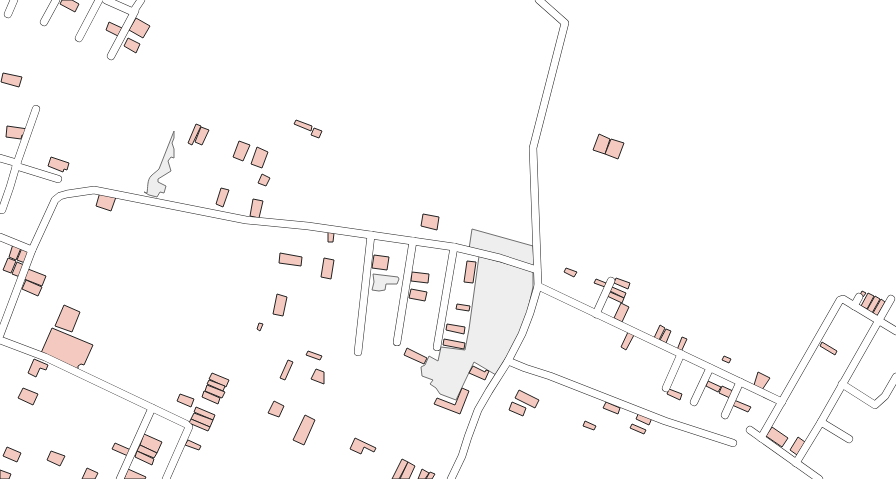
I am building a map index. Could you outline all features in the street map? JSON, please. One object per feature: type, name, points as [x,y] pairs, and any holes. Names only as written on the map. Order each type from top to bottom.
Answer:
[{"type":"street","points":[[8,14],[14,0]]},
{"type":"street","points":[[44,22],[56,0]]},
{"type":"street","points":[[79,38],[99,0]]},
{"type":"street","points":[[106,0],[132,12],[135,11]]},
{"type":"street","points":[[111,56],[141,0]]},
{"type":"street","points":[[451,479],[462,456],[478,410],[508,361],[522,334],[538,286],[533,148],[564,23],[539,0]]},
{"type":"street","points":[[2,210],[36,110]]},
{"type":"street","points":[[0,158],[58,179]]},
{"type":"street","points":[[0,335],[32,250],[55,200],[67,194],[94,190],[246,220],[308,226],[454,246],[500,258],[537,270]]},
{"type":"street","points":[[358,352],[371,235]]},
{"type":"street","points":[[0,237],[32,250]]},
{"type":"street","points":[[397,342],[413,240]]},
{"type":"street","points":[[437,347],[454,246]]},
{"type":"street","points":[[596,314],[611,280]]},
{"type":"street","points":[[538,286],[782,402]]},
{"type":"street","points":[[854,306],[859,297]]},
{"type":"street","points":[[761,438],[840,300],[843,299],[896,331]]},
{"type":"street","points":[[796,463],[891,299]]},
{"type":"street","points":[[0,340],[45,357],[186,424],[189,427],[166,479]]},
{"type":"street","points":[[666,388],[681,354]]},
{"type":"street","points":[[508,361],[665,421],[733,443]]},
{"type":"street","points":[[694,402],[710,368]]},
{"type":"street","points":[[842,384],[875,405],[885,396],[896,377]]},
{"type":"street","points":[[725,415],[740,382]]},
{"type":"street","points":[[120,479],[152,408]]},
{"type":"street","points":[[821,422],[849,439]]},
{"type":"street","points":[[750,430],[819,479]]},
{"type":"shaded area","points":[[174,131],[172,143],[174,158],[171,157],[168,161],[171,171],[158,179],[158,182],[166,186],[164,193],[160,192],[157,197],[149,195],[144,192],[147,193],[150,178],[159,169]]},
{"type":"shaded area","points":[[472,229],[533,246],[534,266],[469,249]]},
{"type":"shaded area","points":[[479,256],[533,271],[533,287],[527,314],[519,334],[496,375],[474,362],[456,400],[440,394],[436,388],[430,384],[433,380],[422,376],[421,367],[425,365],[429,356],[438,361],[441,347],[465,350]]},
{"type":"shaded area","points":[[373,274],[398,277],[399,279],[397,284],[386,284],[385,290],[372,290],[374,282]]},
{"type":"building","points":[[62,0],[72,0],[79,4],[75,12],[60,4]]},
{"type":"building","points":[[136,18],[150,26],[143,38],[129,30]]},
{"type":"building","points":[[109,22],[122,28],[118,36],[106,30]]},
{"type":"building","points":[[128,38],[140,44],[136,53],[124,46]]},
{"type":"building","points":[[3,73],[22,77],[19,87],[1,82]]},
{"type":"building","points":[[296,120],[312,126],[311,131],[294,124]]},
{"type":"building","points":[[196,124],[201,126],[192,145],[188,143]]},
{"type":"building","points":[[7,126],[28,129],[27,136],[22,135],[21,139],[6,137]]},
{"type":"building","points":[[201,127],[209,130],[202,145],[195,142]]},
{"type":"building","points":[[314,128],[322,131],[319,138],[311,135]]},
{"type":"building","points":[[599,134],[610,139],[605,154],[593,150]]},
{"type":"building","points":[[611,139],[624,143],[618,159],[605,154]]},
{"type":"building","points":[[239,141],[250,145],[243,161],[233,157]]},
{"type":"building","points":[[257,147],[268,152],[262,168],[251,164]]},
{"type":"building","points":[[51,157],[69,163],[67,170],[64,169],[63,172],[48,166]]},
{"type":"building","points":[[262,174],[270,178],[266,186],[258,183]]},
{"type":"building","points":[[221,188],[229,190],[223,207],[216,204]]},
{"type":"building","points":[[100,192],[116,197],[111,211],[96,206]]},
{"type":"building","points":[[253,199],[263,201],[259,218],[250,216]]},
{"type":"building","points":[[423,214],[439,217],[437,230],[421,226]]},
{"type":"building","points":[[328,232],[334,233],[333,242],[328,242]]},
{"type":"building","points":[[13,244],[21,248],[16,260],[9,257]]},
{"type":"building","points":[[22,248],[30,251],[25,263],[17,260]]},
{"type":"building","points":[[280,253],[302,257],[301,266],[279,263]]},
{"type":"building","points":[[374,255],[389,257],[387,270],[372,268]]},
{"type":"building","points":[[8,258],[16,261],[11,273],[3,270]]},
{"type":"building","points":[[324,258],[334,260],[331,279],[321,277]]},
{"type":"building","points":[[467,261],[476,262],[473,283],[464,282]]},
{"type":"building","points":[[17,262],[24,265],[20,277],[12,274]]},
{"type":"building","points":[[566,268],[577,272],[574,277],[564,272]]},
{"type":"building","points":[[28,269],[46,276],[42,286],[24,279]]},
{"type":"building","points":[[412,272],[429,274],[428,283],[411,281]]},
{"type":"building","points":[[616,278],[630,283],[628,289],[614,283]]},
{"type":"building","points":[[596,279],[606,283],[605,287],[594,283]]},
{"type":"building","points":[[26,280],[42,287],[38,296],[22,289]]},
{"type":"building","points":[[612,287],[626,293],[624,298],[610,291]]},
{"type":"building","points":[[411,289],[427,292],[425,301],[409,298]]},
{"type":"building","points":[[862,291],[866,293],[863,297],[860,295]]},
{"type":"building","points":[[610,292],[624,298],[622,303],[607,296]]},
{"type":"building","points":[[868,293],[874,296],[867,309],[861,306]]},
{"type":"building","points":[[277,294],[287,297],[283,316],[273,314]]},
{"type":"building","points":[[875,296],[880,299],[872,313],[867,310]]},
{"type":"building","points":[[881,299],[885,302],[877,316],[873,313]]},
{"type":"building","points":[[621,303],[629,307],[622,322],[614,318]]},
{"type":"building","points":[[457,304],[470,306],[469,311],[456,309]]},
{"type":"building","points":[[64,305],[80,312],[72,332],[55,326]]},
{"type":"building","points":[[259,323],[263,324],[260,331],[257,329]]},
{"type":"building","points":[[447,324],[465,327],[464,334],[446,330]]},
{"type":"building","points":[[660,325],[665,328],[659,340],[654,338]]},
{"type":"building","points":[[52,328],[93,345],[84,365],[81,364],[78,366],[78,369],[41,353]]},
{"type":"building","points":[[666,329],[671,331],[666,343],[660,340]]},
{"type":"building","points":[[628,332],[634,335],[626,350],[621,347]]},
{"type":"building","points":[[682,337],[687,339],[681,352],[677,350]]},
{"type":"building","points":[[444,339],[465,343],[464,349],[443,345]]},
{"type":"building","points":[[822,342],[837,351],[835,355],[820,346]]},
{"type":"building","points":[[407,348],[427,358],[424,364],[404,355]]},
{"type":"building","points":[[308,351],[322,356],[320,360],[306,355]]},
{"type":"building","points":[[724,356],[731,359],[729,363],[722,360]]},
{"type":"building","points":[[34,359],[48,365],[46,370],[40,368],[36,377],[28,373]]},
{"type":"building","points":[[288,360],[293,362],[285,380],[280,378]]},
{"type":"building","points":[[473,366],[485,372],[486,370],[489,371],[485,380],[469,373]]},
{"type":"building","points":[[316,369],[324,372],[324,384],[311,379]]},
{"type":"building","points":[[758,372],[770,378],[762,390],[754,385]]},
{"type":"building","points":[[212,373],[229,380],[226,387],[209,379]]},
{"type":"building","points":[[209,380],[225,386],[223,391],[207,384]]},
{"type":"building","points":[[708,381],[721,387],[718,392],[706,386]]},
{"type":"building","points":[[207,385],[225,392],[222,398],[205,391]]},
{"type":"building","points":[[722,386],[733,391],[730,398],[719,393]]},
{"type":"building","points":[[23,388],[38,394],[33,405],[18,398]]},
{"type":"building","points":[[462,388],[469,391],[460,414],[434,404],[437,398],[455,405]]},
{"type":"building","points":[[669,389],[682,394],[680,400],[667,394]]},
{"type":"building","points":[[519,390],[539,400],[535,408],[515,398]]},
{"type":"building","points":[[204,391],[220,398],[218,404],[202,397]]},
{"type":"building","points":[[180,394],[194,399],[191,407],[177,401]]},
{"type":"building","points":[[734,400],[751,407],[748,412],[732,405]]},
{"type":"building","points":[[274,401],[284,406],[279,417],[268,413]]},
{"type":"building","points":[[512,402],[526,408],[523,416],[509,410]]},
{"type":"building","points":[[606,402],[620,408],[618,414],[603,408]]},
{"type":"building","points":[[196,407],[215,415],[213,420],[194,412]]},
{"type":"building","points":[[639,412],[652,418],[649,425],[636,419]]},
{"type":"building","points":[[194,413],[213,420],[210,427],[191,419]]},
{"type":"building","points":[[305,415],[315,420],[304,445],[293,440]]},
{"type":"building","points":[[191,419],[210,427],[208,431],[189,423]]},
{"type":"building","points":[[585,421],[596,426],[594,430],[583,426]]},
{"type":"building","points":[[632,424],[646,430],[644,434],[630,428]]},
{"type":"building","points":[[772,427],[788,438],[782,447],[766,436]]},
{"type":"building","points":[[144,434],[162,442],[157,453],[140,445]]},
{"type":"building","points":[[798,437],[805,442],[797,455],[790,450]]},
{"type":"building","points":[[355,438],[376,448],[374,452],[364,447],[361,454],[350,449]]},
{"type":"building","points":[[188,440],[201,446],[199,450],[185,445]]},
{"type":"building","points":[[115,443],[131,450],[128,456],[112,449]]},
{"type":"building","points":[[140,445],[157,453],[154,458],[137,451]]},
{"type":"building","points":[[7,447],[21,453],[17,462],[3,456]]},
{"type":"building","points":[[51,451],[65,456],[60,466],[47,460]]},
{"type":"building","points":[[137,451],[154,459],[152,465],[135,457]]},
{"type":"building","points":[[402,459],[408,462],[399,479],[392,479]]},
{"type":"building","points":[[408,462],[415,466],[409,479],[400,479]]},
{"type":"building","points":[[87,468],[98,473],[95,479],[82,479]]},
{"type":"building","points":[[128,469],[146,477],[145,479],[124,479]]},
{"type":"building","points":[[422,469],[429,473],[425,479],[418,479]]},
{"type":"building","points":[[0,470],[11,474],[9,479],[0,479]]},
{"type":"building","points":[[430,472],[435,474],[432,479],[426,479]]}]
